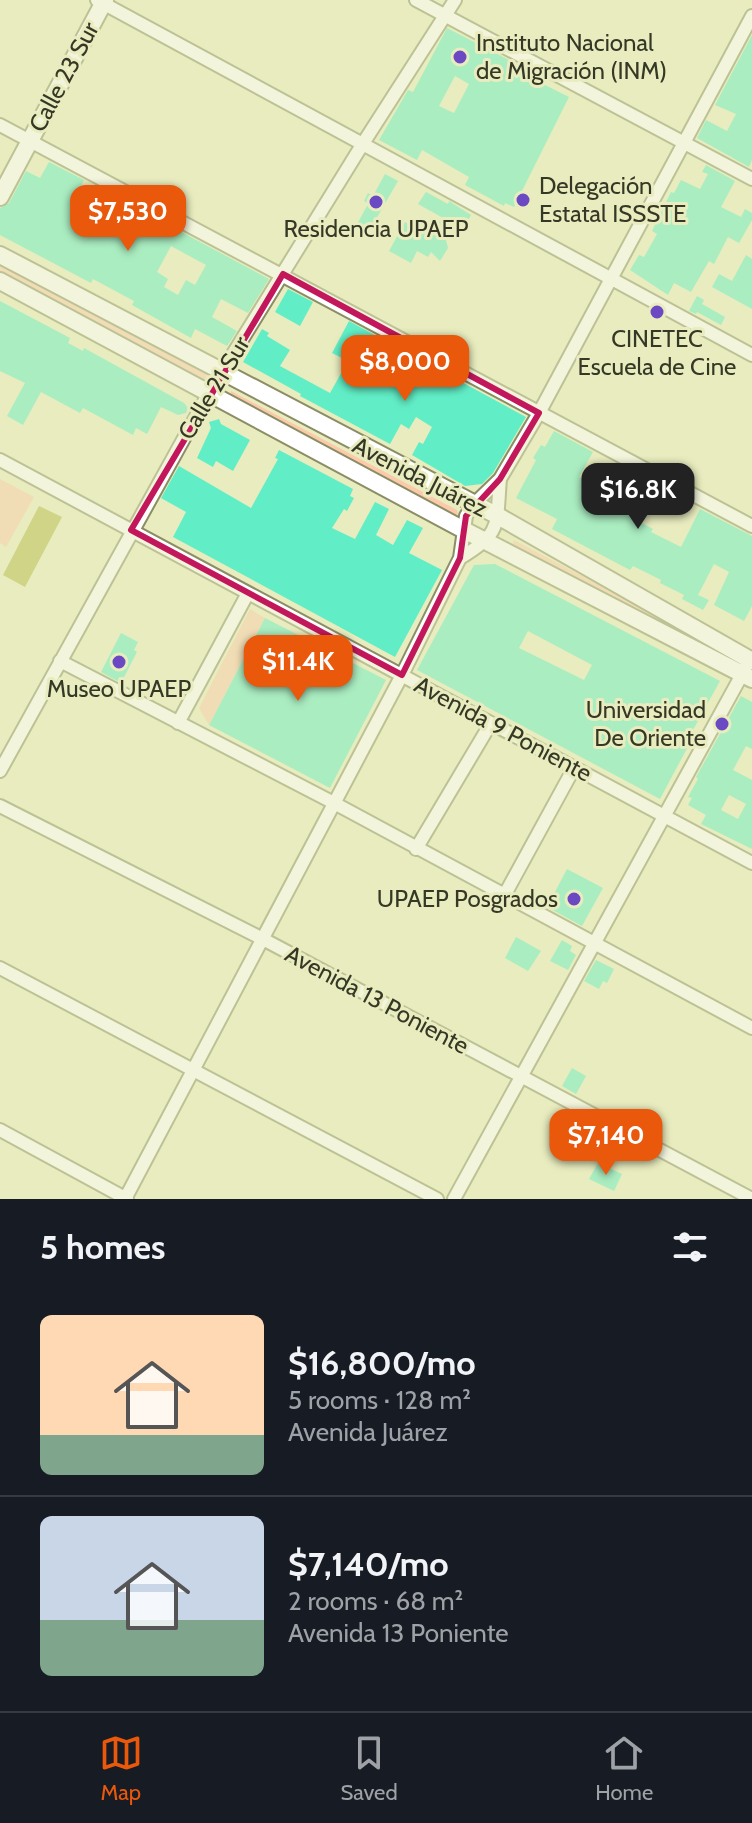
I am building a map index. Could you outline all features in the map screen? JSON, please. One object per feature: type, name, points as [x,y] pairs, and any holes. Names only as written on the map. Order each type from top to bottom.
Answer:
[{"type":"main road","name":"Calle 23 Sur","points":[[0,197],[102,1]]},
{"type":"main road","name":"Avenida Juárez","points":[[0,255],[498,516],[750,665]]},
{"type":"main road","name":"Avenida Juárez","points":[[0,281],[462,529],[750,665]]},
{"type":"street","points":[[416,0],[752,179]]},
{"type":"street","name":"Calle 21 Sur","points":[[0,771],[209,393],[455,0]]},
{"type":"street","points":[[102,1],[752,355]]},
{"type":"street","points":[[0,1130],[126,1199],[402,675],[460,558],[462,529],[473,505],[500,479],[539,413],[752,16]]},
{"type":"street","points":[[0,125],[752,526]]},
{"type":"street","name":"Avenida 9 Poniente","points":[[0,460],[752,863]]},
{"type":"street","points":[[460,558],[488,541],[494,531],[500,479]]},
{"type":"street","points":[[178,723],[248,593]]},
{"type":"street","points":[[60,661],[334,803],[752,1028]]},
{"type":"street","points":[[454,1199],[750,665]]},
{"type":"street","points":[[416,849],[491,723]]},
{"type":"street","points":[[504,896],[574,768]]},
{"type":"street","name":"Avenida 13 Poniente","points":[[0,806],[261,938],[752,1199]]},
{"type":"street","points":[[0,968],[437,1199]]},
{"type":"highlighted area","points":[[283,274],[539,413],[500,479],[466,516],[460,558],[402,675],[131,530]]},
{"type":"shaded area","points":[[0,264],[206,374],[207,378],[202,380],[0,272]]},
{"type":"shaded area","points":[[231,391],[457,510],[458,514],[453,516],[230,397]]},
{"type":"shaded area","points":[[0,479],[34,497],[6,547],[0,543]]},
{"type":"shaded area","points":[[39,506],[62,517],[25,587],[3,575]]},
{"type":"shaded area","points":[[514,540],[739,659],[740,663],[737,666],[512,546]]},
{"type":"shaded area","points":[[250,609],[265,618],[209,725],[199,708]]},
{"type":"building","points":[[447,28],[542,77],[539,82],[569,97],[514,207],[505,203],[504,206],[465,185],[469,177],[422,150],[417,160],[379,140],[408,90],[413,92]],"holes":[[[455,76],[469,84],[454,113],[439,106]]]},
{"type":"building","points":[[752,35],[752,160],[749,167],[697,138],[706,120],[727,131],[736,114],[715,105]]},
{"type":"building","points":[[49,162],[84,180],[81,186],[99,196],[107,192],[269,279],[248,313],[221,299],[212,317],[237,331],[227,346],[195,329],[191,338],[132,305],[134,301],[93,279],[91,283],[0,235],[0,208],[9,203],[26,171],[40,178]],"holes":[[[171,246],[206,265],[195,285],[186,280],[178,295],[164,287],[168,279],[157,272]]]},
{"type":"building","points":[[706,165],[735,181],[721,207],[741,217],[745,209],[752,213],[752,220],[739,243],[728,237],[714,264],[709,261],[691,292],[674,283],[668,295],[630,270],[639,255],[644,257],[657,234],[652,231],[671,192],[674,193],[681,180],[700,189],[708,174],[702,172]]},
{"type":"building","name":"Residencia UPAEP","points":[[385,174],[398,181],[368,233],[356,226],[368,204],[364,201],[368,193],[373,196]]},
{"type":"building","points":[[426,192],[448,204],[449,201],[471,215],[459,236],[443,228],[448,248],[440,261],[431,252],[428,257],[417,251],[411,263],[389,251],[405,222],[418,230],[445,219],[418,204]]},
{"type":"building","points":[[746,255],[752,259],[752,309],[712,287],[719,274],[732,281]]},
{"type":"building","points":[[288,289],[313,302],[300,326],[275,312]]},
{"type":"building","points":[[697,296],[704,300],[702,304],[725,317],[721,325],[689,311]]},
{"type":"building","points":[[0,301],[70,338],[68,343],[83,351],[84,348],[184,403],[188,408],[186,413],[178,415],[161,407],[147,434],[136,428],[133,435],[83,408],[80,413],[41,392],[23,425],[7,416],[25,383],[0,371]]},
{"type":"building","points":[[349,321],[526,417],[493,473],[482,484],[465,486],[412,455],[419,442],[423,444],[432,427],[416,417],[409,429],[401,424],[390,444],[243,362],[262,329],[269,333],[267,336],[290,350],[280,366],[330,393],[348,361],[332,353]]},
{"type":"building","points":[[219,419],[221,424],[250,440],[233,471],[216,461],[213,467],[197,458],[211,428],[209,422]]},
{"type":"building","points":[[554,431],[593,452],[579,477],[632,505],[627,515],[653,529],[651,532],[681,547],[700,509],[752,536],[752,606],[744,621],[714,605],[729,572],[714,564],[698,595],[709,600],[703,610],[682,599],[684,595],[660,583],[661,580],[633,566],[630,570],[552,529],[557,519],[516,498],[536,460],[533,458],[541,445],[545,447]]},
{"type":"building","points":[[279,450],[353,489],[350,496],[354,498],[347,511],[344,509],[332,528],[355,539],[375,502],[389,509],[376,535],[393,545],[407,520],[423,528],[409,553],[442,570],[395,657],[173,537],[186,512],[161,498],[179,466],[251,508],[278,459],[275,458]]},
{"type":"building","points":[[495,564],[720,681],[660,799],[417,670],[474,565]],"holes":[[[528,631],[592,665],[584,680],[519,648]]]},
{"type":"building","points":[[265,618],[386,680],[330,788],[209,725]]},
{"type":"building","name":"Museo UPAEP","points":[[121,633],[138,642],[134,650],[137,652],[121,683],[101,672]]},
{"type":"building","points":[[741,696],[752,702],[752,749],[746,746],[733,770],[752,780],[752,849],[701,824],[706,815],[688,805],[692,798],[688,797],[698,779],[696,777]],"holes":[[[729,795],[746,804],[738,819],[721,810]]]},
{"type":"building","name":"UPAEP Posgrados","points":[[567,869],[603,888],[582,926],[547,907]]},
{"type":"building","points":[[516,937],[541,951],[528,971],[505,958]]},
{"type":"building","points":[[562,940],[572,946],[570,951],[576,955],[568,970],[550,961]]},
{"type":"building","points":[[596,960],[614,969],[607,983],[603,981],[599,989],[584,981]]},
{"type":"building","points":[[572,1068],[586,1076],[576,1094],[562,1086]]},
{"type":"building","points":[[598,1163],[622,1174],[614,1191],[589,1179]]},
{"type":"place","name":"Instituto Nacional de Migración (INM)","points":[[460,57]]},
{"type":"place","name":"Delegación Estatal ISSSTE","points":[[523,200]]},
{"type":"place","name":"Residencia UPAEP","points":[[376,202]]},
{"type":"place","name":"CINETEC Escuela de Cine","points":[[657,312]]},
{"type":"place","name":"Museo UPAEP","points":[[119,662]]},
{"type":"place","name":"Universidad De Oriente","points":[[722,724]]},
{"type":"place","name":"UPAEP Posgrados","points":[[574,899]]}]
